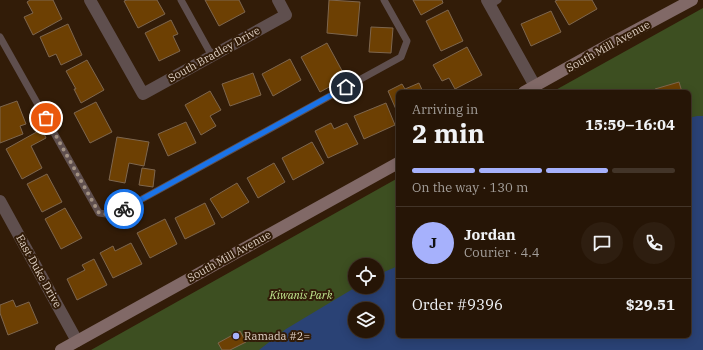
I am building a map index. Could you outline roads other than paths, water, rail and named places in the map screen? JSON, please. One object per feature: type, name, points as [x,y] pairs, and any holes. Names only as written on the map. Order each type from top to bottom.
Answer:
[{"type":"street","name":"South Bradley Drive","points":[[90,0],[142,94],[286,15],[278,0]]},
{"type":"street","name":"South Mill Avenue","points":[[528,90],[692,0]]},
{"type":"street","points":[[492,2],[535,86]]},
{"type":"street","name":"South Mill Avenue","points":[[61,350],[396,164]]},
{"type":"street","name":"East Duke Drive","points":[[0,201],[78,341]]},
{"type":"lane","points":[[181,0],[212,56]]},
{"type":"lane","points":[[0,37],[99,213],[113,215],[401,57],[407,41],[384,0]]},
{"type":"water","points":[[703,116],[703,350],[259,350],[286,329],[348,292],[348,294],[384,294],[384,272],[396,267],[396,338],[691,338],[691,118]]},
{"type":"place","name":"Ramada #2=","points":[[236,336]]},
{"type":"park label","name":"Kiwanis Park","points":[[301,295]]}]
